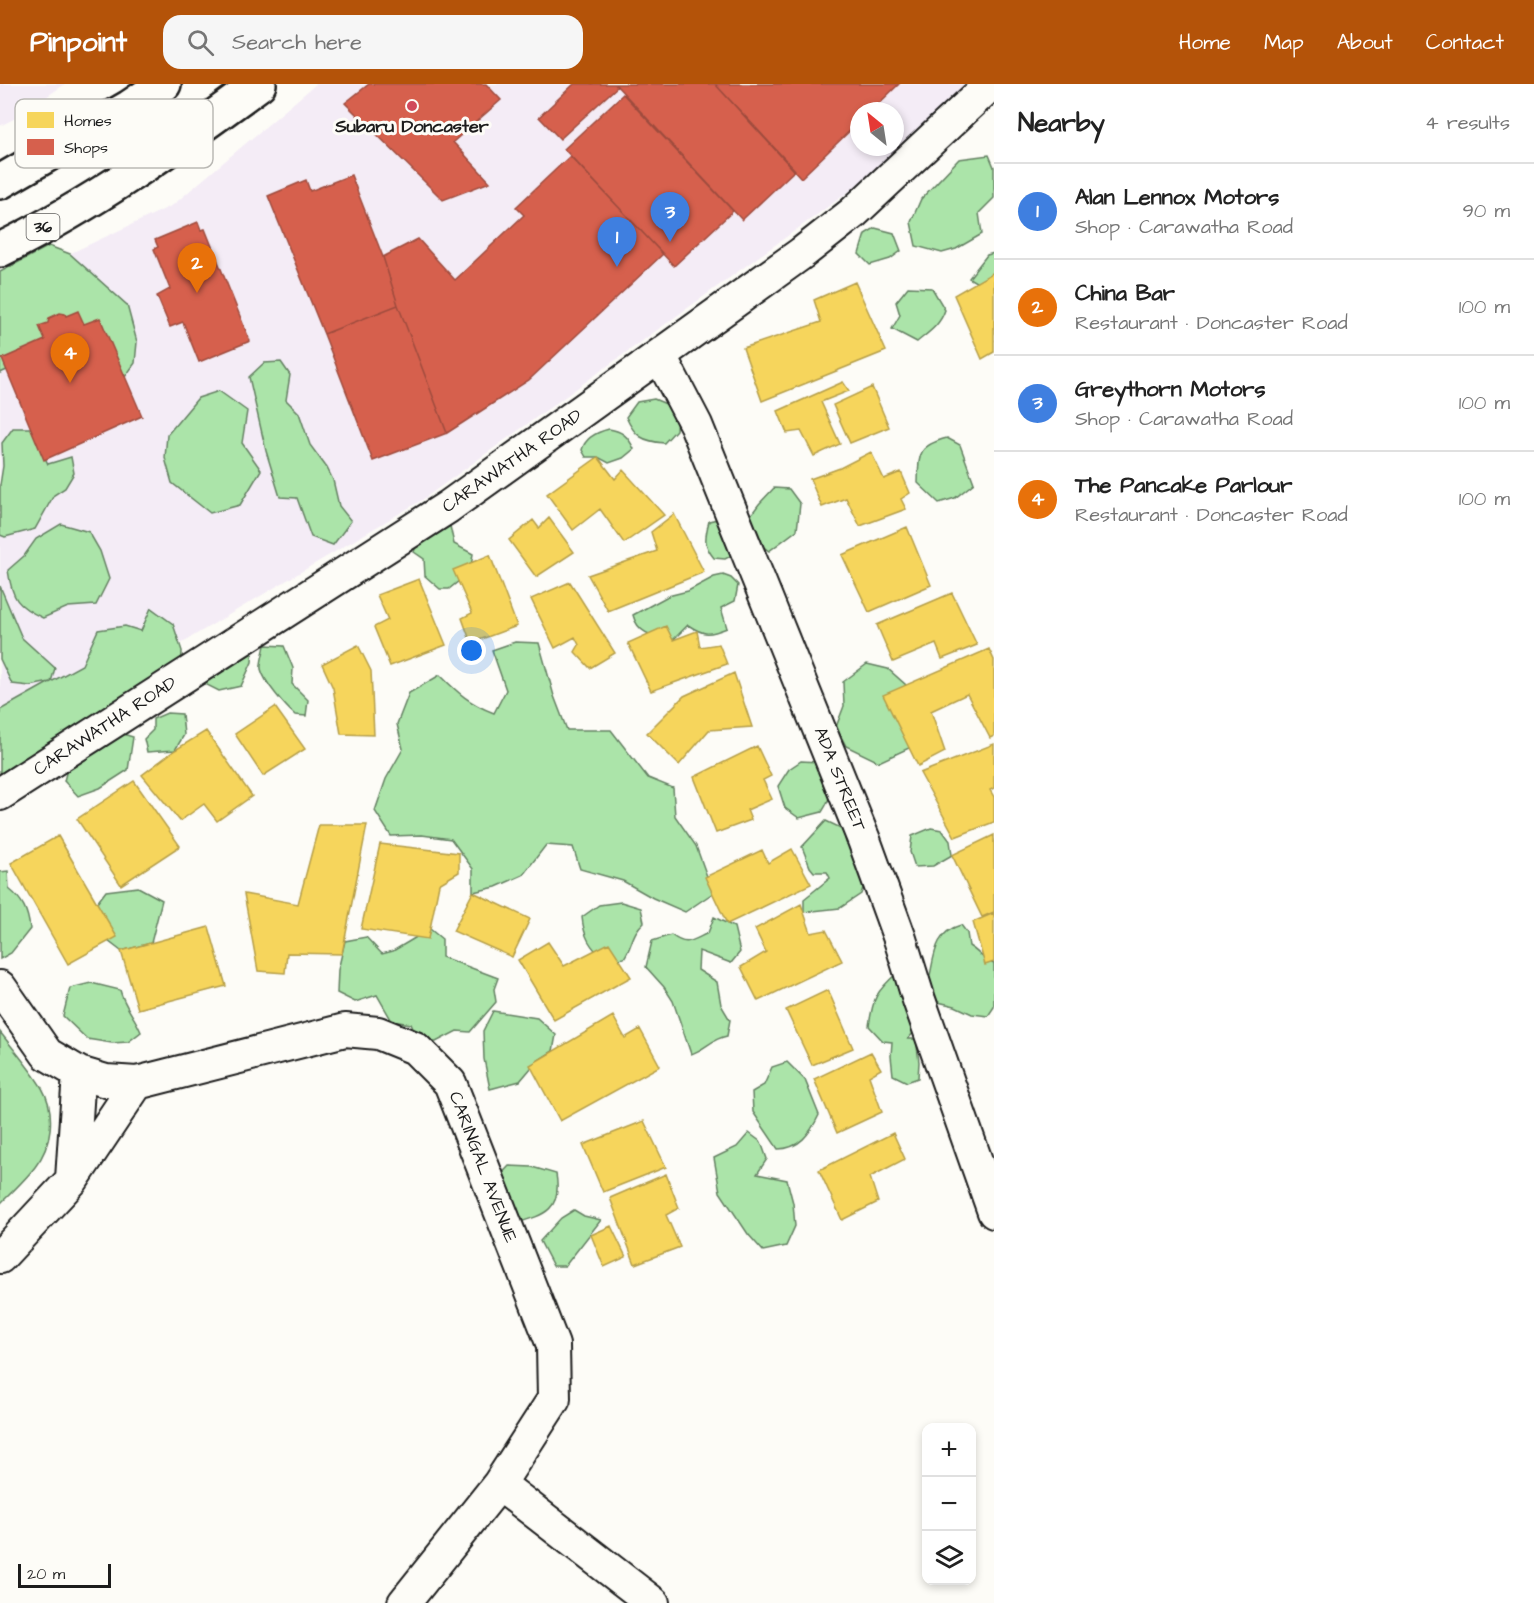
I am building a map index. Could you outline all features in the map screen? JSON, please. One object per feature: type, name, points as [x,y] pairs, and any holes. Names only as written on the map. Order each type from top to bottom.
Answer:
[{"type":"main road","points":[[141,99],[164,84]]},
{"type":"main road","name":"36","points":[[213,118],[259,84]]},
{"type":"main road","points":[[0,183],[25,168]]},
{"type":"main road","name":"36","points":[[0,250],[86,203],[141,168]]},
{"type":"street","name":"CARAWATHA ROAD","points":[[0,794],[448,507],[660,356],[853,213],[991,84]]},
{"type":"street","name":"ADA STREET","points":[[660,356],[696,425],[864,840],[994,1212]]},
{"type":"street","name":"CARINGAL AVENUE","points":[[0,987],[46,1054],[79,1073],[106,1081],[137,1083],[345,1029],[378,1033],[415,1048],[450,1083],[553,1346],[554,1400],[499,1484],[404,1603]]},
{"type":"street","points":[[72,1180],[79,1073]]},
{"type":"street","points":[[0,1257],[72,1180],[137,1083]]},
{"type":"street","points":[[499,1484],[653,1603]]},
{"type":"shaded area","points":[[0,84],[65,84],[43,99],[15,99],[15,118],[0,126]]},
{"type":"shaded area","points":[[316,84],[994,84],[994,103],[904,156],[904,102],[850,102],[850,156],[903,156],[876,172],[422,500],[0,751],[0,295],[52,262],[173,205]]},
{"type":"green space","points":[[989,155],[994,167],[994,198],[979,213],[982,234],[956,249],[942,253],[916,246],[911,222],[921,199],[959,159]]},
{"type":"green space","points":[[875,228],[894,233],[901,251],[890,259],[870,265],[859,254],[865,234]]},
{"type":"green space","points":[[49,246],[70,254],[127,305],[137,342],[135,363],[125,377],[23,363],[0,373],[0,272]]},
{"type":"green space","points":[[994,253],[994,287],[989,290],[969,278],[987,255]]},
{"type":"green space","points":[[908,287],[932,288],[945,310],[937,324],[917,342],[892,329],[900,315],[896,302]]},
{"type":"green space","points":[[281,362],[290,375],[286,400],[299,413],[310,445],[333,480],[339,506],[351,521],[333,545],[311,537],[297,498],[280,497],[266,451],[249,377],[264,363]]},
{"type":"green space","points":[[219,391],[247,411],[242,443],[261,470],[240,505],[210,513],[172,483],[165,458],[167,435],[198,398]]},
{"type":"green space","points":[[654,399],[666,404],[677,414],[676,430],[664,443],[641,437],[626,417],[637,402]]},
{"type":"green space","points":[[13,428],[31,428],[48,464],[71,457],[74,473],[65,488],[54,495],[35,529],[5,537],[0,535],[2,443]]},
{"type":"green space","points":[[609,429],[624,435],[634,449],[623,458],[609,463],[598,457],[586,457],[582,450],[586,442],[596,434]]},
{"type":"green space","points":[[947,438],[960,445],[974,483],[955,498],[939,503],[918,483],[919,465],[925,448]]},
{"type":"green space","points":[[774,488],[789,489],[800,504],[797,530],[769,551],[750,537],[748,519]]},
{"type":"green space","points":[[722,518],[735,554],[725,559],[714,558],[706,541],[709,521]]},
{"type":"green space","points":[[61,524],[89,532],[100,551],[109,579],[96,605],[68,607],[43,618],[27,610],[17,600],[8,570],[24,556],[36,539]]},
{"type":"green space","points":[[450,526],[454,544],[473,554],[470,572],[449,589],[440,589],[425,576],[424,559],[414,552],[419,540],[427,532]]},
{"type":"green space","points":[[723,575],[731,578],[738,585],[735,601],[721,608],[727,628],[707,633],[688,625],[673,640],[648,634],[635,622],[633,615],[668,596],[688,591],[714,577]]},
{"type":"green space","points":[[0,586],[22,638],[55,668],[51,682],[82,665],[98,630],[125,626],[141,631],[151,608],[173,624],[182,651],[181,677],[87,719],[17,774],[0,777],[0,710],[50,682],[30,686],[12,684],[0,659]]},
{"type":"green space","points":[[515,642],[539,643],[554,696],[567,730],[611,730],[648,778],[673,788],[675,816],[696,846],[713,893],[685,912],[623,881],[580,869],[573,847],[546,845],[523,875],[496,887],[473,892],[473,869],[451,839],[422,835],[391,836],[375,811],[386,779],[403,749],[397,724],[409,693],[440,675],[465,697],[494,713],[506,690],[492,650]]},
{"type":"green space","points":[[253,645],[252,662],[241,686],[219,691],[201,682]]},
{"type":"green space","points":[[265,645],[284,646],[293,668],[292,684],[308,700],[306,716],[295,715],[266,680],[261,669]]},
{"type":"green space","points":[[867,664],[888,669],[906,685],[914,725],[909,748],[879,762],[846,746],[836,727],[844,706],[843,682]]},
{"type":"green space","points":[[167,713],[182,714],[184,735],[175,750],[147,752],[144,739],[153,730],[153,719]]},
{"type":"green space","points":[[113,731],[133,737],[128,770],[100,788],[78,796],[64,781],[69,761]]},
{"type":"green space","points":[[801,761],[819,762],[830,792],[822,812],[799,818],[785,808],[778,786],[789,769]]},
{"type":"green space","points":[[826,821],[843,829],[846,843],[854,850],[866,879],[861,894],[840,908],[804,912],[804,899],[830,878],[827,872],[814,872],[802,847]]},
{"type":"green space","points":[[931,828],[942,830],[950,841],[952,855],[933,866],[915,867],[910,852],[912,836]]},
{"type":"green space","points":[[8,871],[9,889],[24,906],[30,929],[11,953],[0,959],[0,872]]},
{"type":"green space","points":[[138,887],[162,900],[151,943],[121,951],[108,941],[97,903],[106,891]]},
{"type":"green space","points":[[621,902],[641,908],[644,922],[624,958],[605,961],[589,941],[584,931],[582,917],[599,905]]},
{"type":"green space","points":[[714,917],[734,927],[740,952],[731,963],[699,951],[698,970],[717,982],[721,1005],[730,1020],[727,1036],[691,1054],[673,1001],[646,967],[652,941],[671,935],[681,941],[689,942],[708,933]]},
{"type":"green space","points":[[961,925],[967,933],[969,946],[994,964],[994,1007],[988,1016],[972,1014],[955,1006],[938,1002],[927,987],[939,942],[951,929]]},
{"type":"green space","points":[[430,929],[442,939],[442,957],[498,978],[494,989],[496,1002],[470,1032],[457,1031],[436,1042],[419,1042],[411,1024],[392,1021],[377,995],[355,1002],[337,993],[338,970],[345,941],[366,937],[382,954],[393,951]]},
{"type":"green space","points":[[898,972],[920,1025],[908,1039],[916,1039],[919,1062],[918,1078],[907,1082],[893,1075],[892,1042],[883,1041],[869,1026],[877,996]]},
{"type":"green space","points":[[91,983],[120,990],[141,1032],[128,1042],[112,1043],[87,1039],[63,1016],[70,988]]},
{"type":"green space","points":[[493,1011],[537,1018],[556,1035],[553,1051],[537,1061],[520,1081],[490,1089],[484,1059],[483,1031]]},
{"type":"green space","points":[[0,1032],[42,1088],[49,1108],[50,1129],[41,1159],[0,1204]]},
{"type":"green space","points":[[787,1062],[805,1080],[819,1115],[803,1139],[792,1146],[778,1149],[753,1112],[752,1092],[764,1085],[772,1067]]},
{"type":"green space","points":[[749,1133],[761,1142],[767,1159],[757,1174],[787,1180],[793,1203],[795,1226],[786,1246],[763,1251],[748,1234],[720,1192],[714,1158],[737,1147]]},
{"type":"green space","points":[[509,1166],[532,1167],[556,1174],[556,1195],[550,1209],[536,1217],[516,1223],[495,1181]]},
{"type":"green space","points":[[574,1210],[584,1216],[601,1220],[565,1266],[553,1266],[540,1241],[561,1218]]},
{"type":"building: Homes","points":[[994,272],[994,352],[982,359],[954,295]]},
{"type":"building: Homes","points":[[855,282],[886,351],[762,401],[743,348],[821,322],[814,300]]},
{"type":"building: Homes","points":[[843,382],[849,391],[821,402],[840,444],[814,456],[801,431],[787,433],[778,411]]},
{"type":"building: Homes","points":[[872,387],[889,427],[850,443],[833,405]]},
{"type":"building: Homes","points":[[871,452],[884,479],[901,472],[910,493],[901,499],[906,509],[860,526],[846,498],[822,507],[810,479],[840,468]]},
{"type":"building: Homes","points":[[598,457],[615,479],[623,470],[664,515],[624,543],[600,509],[573,530],[547,494]]},
{"type":"building: Homes","points":[[674,514],[704,572],[608,611],[588,575],[657,551],[651,532]]},
{"type":"building: Homes","points":[[549,518],[574,552],[536,577],[509,540],[533,520],[539,528]]},
{"type":"building: Homes","points":[[907,527],[931,585],[869,612],[842,555]]},
{"type":"building: Homes","points":[[490,555],[517,626],[471,643],[462,618],[472,613],[453,570]]},
{"type":"building: Homes","points":[[419,579],[446,645],[390,666],[374,627],[388,620],[377,595]]},
{"type":"building: Homes","points":[[570,582],[615,653],[590,668],[575,652],[579,645],[575,637],[555,648],[531,599]]},
{"type":"building: Homes","points":[[952,593],[977,645],[942,659],[936,644],[893,662],[877,625]]},
{"type":"building: Homes","points":[[666,626],[673,640],[697,631],[700,647],[719,644],[727,664],[651,691],[628,643]]},
{"type":"building: Homes","points":[[358,645],[371,671],[374,735],[341,734],[333,688],[322,664]]},
{"type":"building: Homes","points":[[989,649],[994,660],[994,736],[990,738],[967,694],[931,711],[945,752],[918,766],[883,695]]},
{"type":"building: Homes","points":[[734,673],[752,727],[709,730],[679,765],[647,733],[684,696]]},
{"type":"building: Homes","points":[[275,707],[305,749],[263,776],[235,734]]},
{"type":"building: Homes","points":[[206,731],[252,796],[217,821],[204,804],[180,821],[142,775],[175,750]]},
{"type":"building: Homes","points":[[994,744],[994,788],[990,790],[994,797],[994,822],[955,837],[920,773]]},
{"type":"building: Homes","points":[[757,746],[771,776],[763,780],[772,799],[747,810],[751,820],[716,833],[694,777]]},
{"type":"building: Homes","points":[[134,781],[180,846],[121,885],[77,819]]},
{"type":"building: Homes","points":[[319,825],[367,825],[342,954],[287,953],[285,973],[258,971],[244,894],[298,904]]},
{"type":"building: Homes","points":[[994,835],[994,912],[982,917],[952,855]]},
{"type":"building: Homes","points":[[58,836],[117,937],[68,964],[11,863]]},
{"type":"building: Homes","points":[[380,844],[459,853],[459,872],[439,884],[428,939],[361,929]]},
{"type":"building: Homes","points":[[792,849],[811,884],[727,924],[705,877],[762,850],[768,863]]},
{"type":"building: Homes","points":[[473,892],[530,919],[512,957],[453,931]]},
{"type":"building: Homes","points":[[801,904],[811,933],[826,930],[842,961],[758,1001],[741,967],[766,952],[755,929]]},
{"type":"building: Homes","points":[[994,913],[994,962],[985,965],[973,922]]},
{"type":"building: Homes","points":[[209,927],[226,986],[138,1009],[121,951]]},
{"type":"building: Homes","points":[[548,942],[564,966],[609,943],[631,977],[554,1020],[518,960]]},
{"type":"building: Homes","points":[[828,990],[853,1048],[812,1065],[786,1010]]},
{"type":"building: Homes","points":[[613,1016],[625,1038],[640,1029],[660,1066],[560,1121],[530,1065]]},
{"type":"building: Homes","points":[[871,1052],[881,1069],[869,1076],[882,1112],[837,1133],[814,1079]]},
{"type":"building: Homes","points":[[644,1121],[666,1167],[603,1192],[583,1145]]},
{"type":"building: Homes","points":[[893,1133],[905,1159],[870,1177],[878,1202],[842,1220],[819,1170]]},
{"type":"building: Homes","points":[[666,1174],[679,1208],[666,1215],[680,1247],[635,1264],[610,1198]]},
{"type":"building: Homes","points":[[611,1226],[626,1257],[604,1267],[591,1235]]},
{"type":"building: Shops","points":[[369,84],[486,84],[501,100],[453,142],[490,182],[443,200],[345,103]]},
{"type":"building: Shops","points":[[574,84],[615,84],[617,87],[560,139],[539,117]]},
{"type":"building: Shops","points":[[615,84],[715,84],[795,170],[742,220]]},
{"type":"building: Shops","points":[[715,84],[899,84],[880,102],[850,102],[850,131],[801,178]]},
{"type":"building: Shops","points":[[623,94],[733,211],[674,266],[564,149]]},
{"type":"building: Shops","points":[[570,156],[663,254],[529,380],[447,433],[398,305],[383,257],[418,239],[455,280],[524,215],[516,207]]},
{"type":"building: Shops","points":[[351,175],[383,257],[398,305],[324,334],[268,196],[306,180],[310,191]]},
{"type":"building: Shops","points":[[198,222],[201,230],[205,229],[250,341],[199,362],[183,322],[170,327],[157,296],[170,289],[154,249],[158,247],[155,240]]},
{"type":"building: Shops","points":[[398,305],[447,433],[373,461],[324,334]]},
{"type":"building: Shops","points":[[78,311],[84,324],[100,318],[142,416],[44,460],[2,359],[45,340],[39,326],[48,323],[49,318],[60,313],[66,316]]},
{"type":"place","name":"Subaru Doncaster","points":[[412,106]]},
{"type":"place","name":"Greythorn Motors","points":[[670,242]]},
{"type":"place","name":"Alan Lennox Motors","points":[[617,267]]},
{"type":"place","name":"China Bar","points":[[197,293]]},
{"type":"place","name":"The Pancake Parlour","points":[[70,383]]}]
